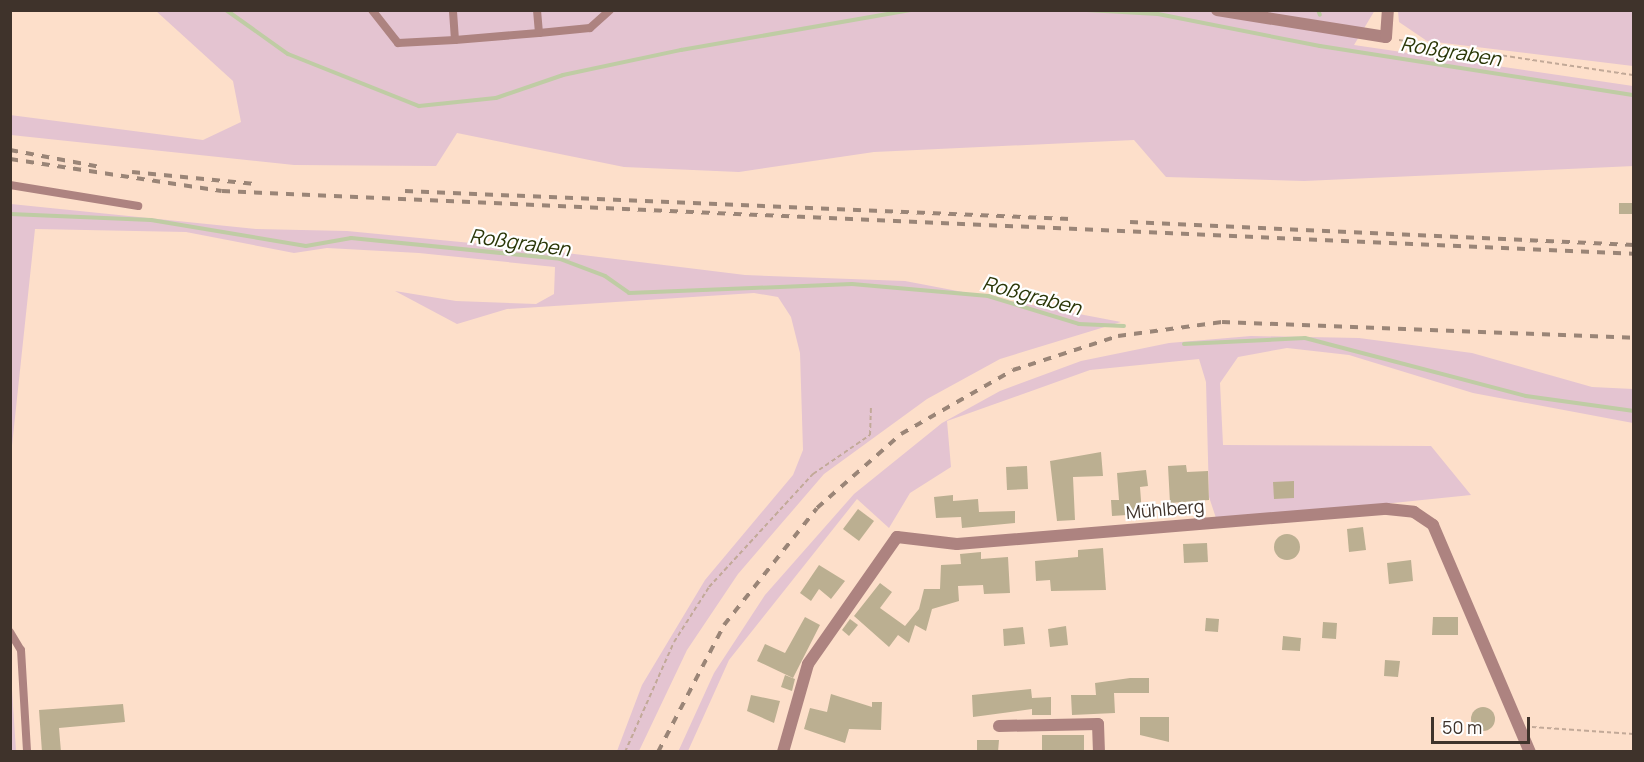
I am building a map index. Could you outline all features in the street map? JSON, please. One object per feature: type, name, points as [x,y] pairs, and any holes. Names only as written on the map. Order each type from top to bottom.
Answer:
[{"type":"street","points":[[1217,10],[1386,38],[1388,10]]},
{"type":"street","name":"Mühlberg","points":[[783,752],[808,664],[897,537],[957,544],[1387,508],[1414,512],[1433,525],[1530,752]]},
{"type":"street","points":[[999,726],[1098,724],[1099,752]]},
{"type":"lane","points":[[372,10],[398,43],[590,28],[610,10]]},
{"type":"lane","points":[[453,10],[455,40]]},
{"type":"lane","points":[[537,10],[539,33]]},
{"type":"lane","points":[[10,185],[138,206]]},
{"type":"lane","points":[[10,632],[21,650],[27,752]]},
{"type":"path","points":[[1386,38],[1634,75]]},
{"type":"path","points":[[625,752],[674,642],[709,587],[813,474],[870,435],[872,408]]},
{"type":"path","points":[[1519,728],[1572,726],[1634,734]]},
{"type":"shaded area","points":[[1375,10],[1354,45],[1633,86],[1634,166],[1304,181],[1166,177],[1134,140],[874,152],[739,172],[624,167],[457,133],[436,166],[294,165],[11,135],[10,115],[203,140],[241,122],[233,81],[156,11]]},
{"type":"shaded area","points":[[1398,11],[1633,11],[1633,66],[1427,41],[1399,22]]},
{"type":"shaded area","points":[[11,204],[256,229],[347,231],[534,249],[745,275],[905,281],[1121,322],[1000,359],[927,399],[824,474],[738,574],[687,650],[639,751],[617,751],[642,685],[705,580],[793,475],[803,450],[800,353],[791,317],[778,297],[754,293],[507,309],[457,324],[395,291],[456,301],[536,304],[554,294],[555,267],[419,253],[327,248],[294,253],[186,232],[35,229],[11,455]]},
{"type":"shaded area","points":[[1251,336],[1359,338],[1472,353],[1592,387],[1633,389],[1633,423],[1473,393],[1349,355],[1287,348],[1238,357],[1220,383],[1223,445],[1431,446],[1471,495],[1217,521],[1209,497],[1206,382],[1199,359],[1090,370],[947,421],[951,467],[910,493],[889,528],[857,499],[729,660],[688,751],[678,752],[714,673],[765,595],[854,494],[942,423],[1000,391],[1081,361],[1169,343]]},
{"type":"shaded area","points":[[11,674],[16,751],[11,751]]},
{"type":"building","points":[[1619,203],[1634,203],[1634,214],[1619,214]]},
{"type":"building","points":[[1101,452],[1103,476],[1073,477],[1075,520],[1057,521],[1050,461]]},
{"type":"building","points":[[1186,465],[1187,472],[1208,471],[1209,500],[1170,503],[1168,466]]},
{"type":"building","points":[[1027,466],[1028,489],[1007,490],[1006,467]]},
{"type":"building","points":[[1146,470],[1148,486],[1140,487],[1142,514],[1112,516],[1111,500],[1119,500],[1117,473]]},
{"type":"building","points":[[1294,481],[1294,498],[1274,499],[1273,482]]},
{"type":"building","points":[[953,495],[953,501],[978,499],[979,512],[1015,511],[1015,523],[962,528],[961,517],[936,518],[934,497]]},
{"type":"building","points":[[858,509],[874,521],[859,541],[843,529]]},
{"type":"building","points":[[1363,527],[1366,550],[1349,552],[1347,529]]},
{"type":"building","points":[[1287,534],[1296,538],[1300,547],[1296,556],[1287,560],[1278,556],[1274,547],[1278,538]]},
{"type":"building","points":[[1207,543],[1208,562],[1184,563],[1183,544]]},
{"type":"building","points":[[1103,548],[1106,590],[1051,591],[1050,580],[1036,581],[1035,561],[1078,557],[1078,550]]},
{"type":"building","points":[[981,552],[981,559],[1008,557],[1010,593],[984,594],[983,585],[958,586],[959,601],[932,609],[926,631],[915,625],[909,643],[898,635],[889,647],[854,616],[880,583],[892,592],[880,608],[905,626],[919,609],[924,589],[940,589],[941,565],[961,564],[960,554]]},
{"type":"building","points":[[1411,560],[1413,581],[1389,584],[1387,563]]},
{"type":"building","points":[[819,565],[845,581],[831,599],[819,589],[811,601],[800,593]]},
{"type":"building","points":[[805,617],[820,625],[793,678],[757,661],[765,644],[785,653]]},
{"type":"building","points":[[1433,617],[1458,617],[1458,635],[1432,635]]},
{"type":"building","points":[[1206,618],[1219,619],[1218,632],[1205,631]]},
{"type":"building","points":[[850,619],[858,625],[849,636],[842,630]]},
{"type":"building","points":[[1323,622],[1337,623],[1336,639],[1322,638]]},
{"type":"building","points":[[1066,626],[1068,645],[1050,647],[1048,629]]},
{"type":"building","points":[[1023,627],[1025,644],[1004,646],[1003,629]]},
{"type":"building","points":[[1283,636],[1301,638],[1300,651],[1282,650]]},
{"type":"building","points":[[1385,660],[1400,661],[1398,677],[1384,676]]},
{"type":"building","points":[[785,675],[795,679],[792,691],[781,687]]},
{"type":"building","points":[[1149,678],[1149,693],[1114,693],[1115,713],[1072,715],[1071,695],[1096,695],[1095,683]]},
{"type":"building","points":[[1031,689],[1032,698],[1051,697],[1051,715],[1032,715],[1032,709],[973,717],[972,695]]},
{"type":"building","points":[[831,694],[872,707],[872,702],[882,702],[881,730],[849,729],[845,743],[804,729],[810,708],[827,712]]},
{"type":"building","points":[[751,695],[780,701],[774,723],[747,711]]},
{"type":"building","points":[[123,704],[125,722],[59,728],[61,752],[42,752],[39,710]]},
{"type":"building","points":[[1483,707],[1492,710],[1495,719],[1492,728],[1483,731],[1474,728],[1471,719],[1474,710]]},
{"type":"building","points":[[1140,717],[1169,717],[1169,742],[1140,735]]},
{"type":"building","points":[[1042,735],[1084,735],[1084,751],[1042,752]]},
{"type":"building","points":[[977,740],[999,740],[998,752],[977,752]]},
{"type":"waterway","name":"Roßgraben","points":[[226,10],[288,54],[419,106],[496,98],[563,75],[681,50],[911,10]]},
{"type":"waterway","name":"Roßgraben","points":[[1087,10],[1158,14],[1320,46],[1634,95]]},
{"type":"waterway","points":[[1318,10],[1320,15]]},
{"type":"waterway","name":"Roßgraben","points":[[10,214],[151,220],[306,246],[351,238],[560,259],[605,276],[629,293],[852,284],[988,296],[1079,324],[1124,326]]},
{"type":"waterway","name":"Roßgraben","points":[[1184,344],[1305,338],[1526,396],[1634,411]]},
{"type":"railway","points":[[10,150],[100,167]]},
{"type":"railway","points":[[10,159],[222,191],[1634,254]]},
{"type":"railway","points":[[132,172],[255,184]]},
{"type":"railway","points":[[405,191],[1070,219]]},
{"type":"railway","points":[[1130,222],[1634,245]]},
{"type":"railway","points":[[658,752],[724,625],[817,508],[901,434],[1013,370],[1118,336],[1222,322],[1634,338]]}]
